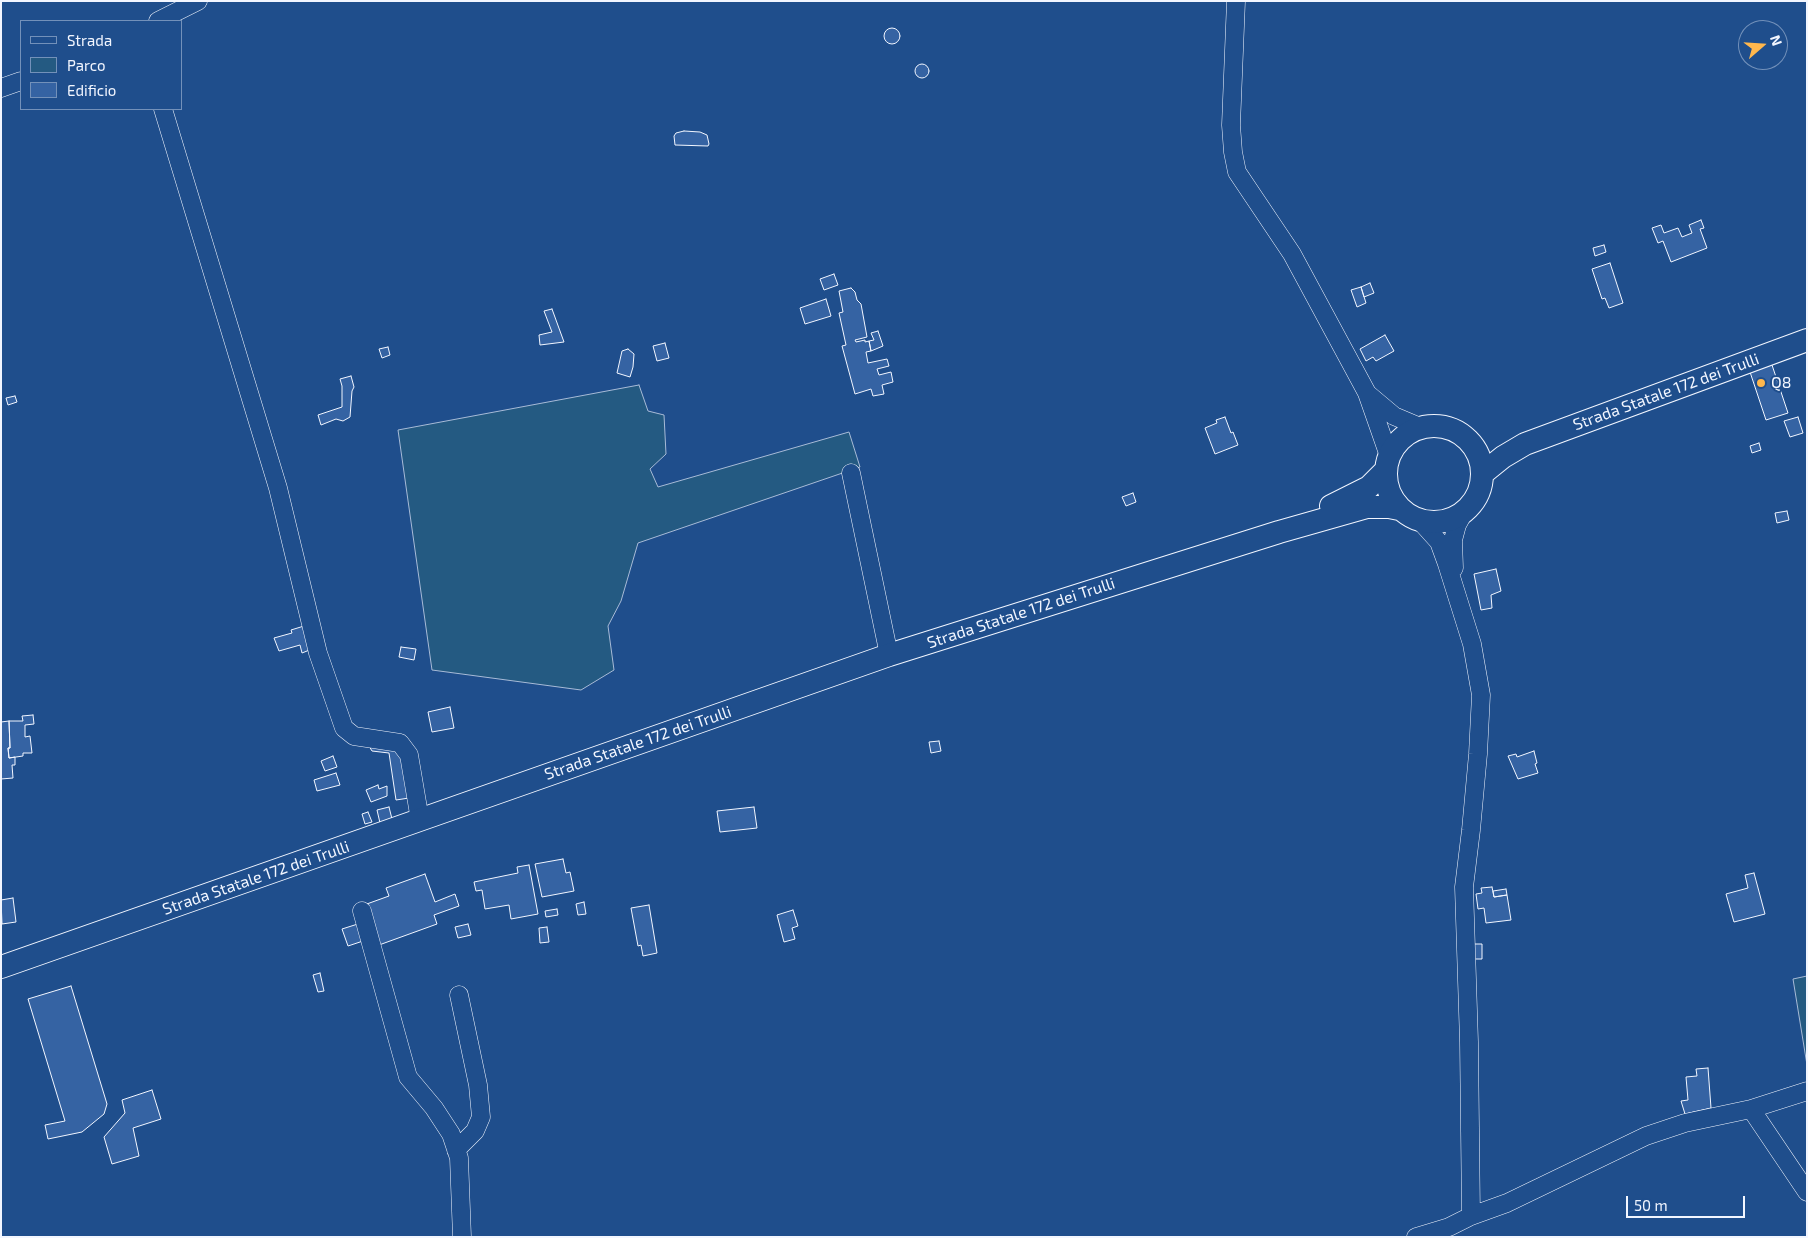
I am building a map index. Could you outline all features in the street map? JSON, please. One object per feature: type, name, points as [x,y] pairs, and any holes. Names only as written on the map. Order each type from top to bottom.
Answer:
[{"type":"main road","name":"Strada Statale 172 dei Trulli","points":[[1482,474],[1503,457],[1525,444],[1807,340]]},
{"type":"main road","points":[[1420,427],[1441,426],[1463,436],[1471,444],[1479,458],[1482,474],[1481,486],[1477,497],[1463,514],[1450,521],[1437,523],[1422,522]]},
{"type":"main road","name":"Strada Statale 172 dei Trulli","points":[[1278,532],[1363,491],[1375,482],[1397,442],[1420,427]]},
{"type":"main road","name":"Strada Statale 172 dei Trulli","points":[[1471,444],[1486,446],[1525,444]]},
{"type":"main road","name":"Strada Statale 172 dei Trulli","points":[[1387,463],[1386,486],[1390,496],[1399,509],[1422,522]]},
{"type":"main road","name":"Strada Statale 172 dei Trulli","points":[[1,967],[889,655],[1278,532],[1367,507],[1399,509]]},
{"type":"street","points":[[160,20],[198,1]]},
{"type":"street","points":[[1236,1],[1231,125],[1237,172],[1292,254],[1367,393],[1387,463]]},
{"type":"street","points":[[1,88],[20,81]]},
{"type":"street","points":[[163,110],[278,488],[318,653],[344,728],[354,736],[400,743],[409,755],[420,820]]},
{"type":"street","points":[[1367,393],[1376,403],[1394,416],[1420,427]]},
{"type":"street","points":[[851,473],[889,655]]},
{"type":"street","points":[[1455,588],[1453,540],[1457,525],[1463,514]]},
{"type":"street","points":[[1422,522],[1439,542],[1455,588],[1472,644],[1481,695],[1478,763],[1464,887],[1469,1042],[1471,1216]]},
{"type":"street","points":[[362,911],[408,1077],[434,1108],[451,1134],[459,1158],[462,1237]]},
{"type":"street","points":[[456,1150],[475,1131],[481,1117],[478,1084],[459,995]]},
{"type":"street","points":[[1416,1237],[1449,1227],[1471,1216],[1507,1203],[1646,1136],[1685,1123],[1751,1109],[1807,1090]]},
{"type":"street","points":[[1751,1109],[1807,1192]]},
{"type":"green space","points":[[639,385],[648,411],[664,415],[666,454],[650,469],[658,487],[849,432],[860,467],[638,543],[621,601],[608,626],[614,670],[581,690],[432,670],[398,430]]},
{"type":"green space","points":[[1807,976],[1807,1065],[1793,979]]},
{"type":"building","points":[[892,28],[898,30],[900,36],[898,42],[892,44],[886,42],[884,36],[886,30]]},
{"type":"building","points":[[919,64],[925,64],[929,71],[925,78],[919,78],[915,74],[915,68]]},
{"type":"building","points":[[684,131],[700,132],[707,135],[708,146],[675,145],[674,136],[676,133]]},
{"type":"building","points":[[1701,220],[1704,228],[1700,229],[1707,248],[1671,262],[1663,241],[1658,243],[1652,228],[1661,225],[1664,233],[1678,228],[1682,237],[1692,233],[1689,225]]},
{"type":"building","points":[[1604,245],[1606,252],[1595,256],[1593,248]]},
{"type":"building","points":[[1610,263],[1623,303],[1609,308],[1605,298],[1602,299],[1592,269]]},
{"type":"building","points":[[834,274],[838,285],[824,290],[820,279]]},
{"type":"building","points":[[1370,283],[1374,293],[1364,297],[1361,287]]},
{"type":"building","points":[[1361,287],[1366,303],[1357,307],[1351,290]]},
{"type":"building","points":[[851,288],[861,304],[867,337],[855,340],[856,342],[869,341],[871,351],[866,352],[868,363],[887,359],[889,366],[877,369],[879,375],[891,372],[893,382],[882,385],[884,394],[873,396],[871,389],[855,394],[842,346],[846,345],[839,313],[843,312],[839,291]]},
{"type":"building","points":[[826,299],[831,316],[805,324],[800,308]]},
{"type":"building","points":[[552,309],[564,342],[540,345],[539,335],[552,332],[544,311]]},
{"type":"building","points":[[878,331],[883,346],[871,351],[869,341],[874,340],[871,333]]},
{"type":"building","points":[[1385,335],[1394,351],[1376,361],[1373,357],[1366,361],[1360,349]]},
{"type":"building","points":[[665,343],[669,358],[657,361],[653,346]]},
{"type":"building","points":[[388,347],[390,355],[382,358],[379,349]]},
{"type":"building","points":[[628,349],[634,354],[630,377],[617,373],[622,351]]},
{"type":"building","points":[[1769,356],[1788,413],[1766,420],[1747,363]]},
{"type":"building","points":[[351,376],[354,387],[350,417],[343,421],[336,419],[321,425],[318,415],[342,407],[340,379]]},
{"type":"building","points":[[15,396],[17,402],[8,405],[6,398]]},
{"type":"building","points":[[1225,417],[1238,445],[1215,454],[1205,428],[1217,423],[1216,420]]},
{"type":"building","points":[[1798,417],[1803,433],[1790,437],[1784,421]]},
{"type":"building","points":[[1759,443],[1761,450],[1752,453],[1750,446]]},
{"type":"building","points":[[1133,493],[1136,502],[1126,506],[1122,497]]},
{"type":"building","points":[[1787,511],[1789,520],[1777,523],[1775,513]]},
{"type":"building","points":[[1496,569],[1501,591],[1491,595],[1492,608],[1481,610],[1474,574]]},
{"type":"building","points":[[304,626],[312,649],[302,653],[300,645],[279,651],[274,638],[292,633],[291,630]]},
{"type":"building","points":[[401,647],[416,649],[414,660],[399,657]]},
{"type":"building","points":[[450,707],[454,728],[432,732],[428,712]]},
{"type":"building","points":[[33,715],[34,724],[25,725],[25,737],[30,736],[32,753],[23,753],[23,756],[9,758],[9,721],[23,721],[22,716]]},
{"type":"building","points":[[9,721],[9,758],[15,757],[15,765],[12,765],[13,778],[1,779],[1,722]]},
{"type":"building","points":[[939,741],[941,751],[931,753],[929,742]]},
{"type":"building","points":[[369,746],[396,747],[403,755],[409,798],[396,800],[389,753],[372,751]]},
{"type":"building","points":[[1534,751],[1538,773],[1518,779],[1508,756],[1516,754],[1517,757]]},
{"type":"building","points":[[333,756],[337,767],[325,771],[321,761]]},
{"type":"building","points":[[336,773],[340,785],[317,791],[314,780]]},
{"type":"building","points":[[378,785],[379,789],[387,786],[387,796],[371,802],[366,790]]},
{"type":"building","points":[[389,807],[392,819],[380,823],[377,810]]},
{"type":"building","points":[[754,807],[757,828],[720,832],[717,811]]},
{"type":"building","points":[[368,812],[372,822],[365,824],[362,814]]},
{"type":"building","points":[[563,859],[566,873],[570,872],[574,891],[542,897],[535,864]]},
{"type":"building","points":[[529,865],[538,914],[511,919],[509,905],[485,909],[482,890],[476,891],[474,882],[518,873],[517,867]]},
{"type":"building","points":[[1754,873],[1765,914],[1734,922],[1726,894],[1748,888],[1745,875]]},
{"type":"building","points":[[425,874],[435,902],[455,894],[459,906],[434,915],[437,924],[379,945],[364,905],[389,896],[386,888]]},
{"type":"building","points":[[1492,887],[1494,897],[1507,895],[1511,920],[1486,923],[1484,908],[1478,909],[1476,894],[1482,893],[1481,888]]},
{"type":"building","points":[[1506,889],[1507,895],[1494,897],[1493,891]]},
{"type":"building","points":[[13,898],[16,922],[2,924],[1,900]]},
{"type":"building","points":[[584,902],[586,914],[578,915],[576,904]]},
{"type":"building","points":[[649,905],[657,953],[643,956],[641,945],[638,946],[631,908]]},
{"type":"building","points":[[557,909],[558,915],[546,917],[545,911]]},
{"type":"building","points":[[793,910],[798,926],[792,928],[795,939],[784,942],[777,915]]},
{"type":"building","points":[[361,923],[366,940],[348,946],[342,929]]},
{"type":"building","points":[[468,924],[471,935],[458,938],[455,927]]},
{"type":"building","points":[[547,927],[549,942],[540,943],[539,928]]},
{"type":"building","points":[[1472,944],[1482,944],[1482,959],[1472,959]]},
{"type":"building","points":[[320,973],[324,991],[318,992],[313,975]]},
{"type":"building","points":[[71,986],[107,1104],[104,1114],[82,1132],[48,1139],[45,1125],[65,1121],[28,999]]},
{"type":"building","points":[[1708,1068],[1711,1108],[1685,1114],[1681,1101],[1688,1100],[1686,1077],[1697,1076],[1696,1069]]},
{"type":"building","points":[[152,1090],[161,1119],[133,1128],[139,1156],[112,1164],[104,1137],[125,1113],[122,1100]]},
{"type":"place","name":"Q8","points":[[1761,383]]}]
